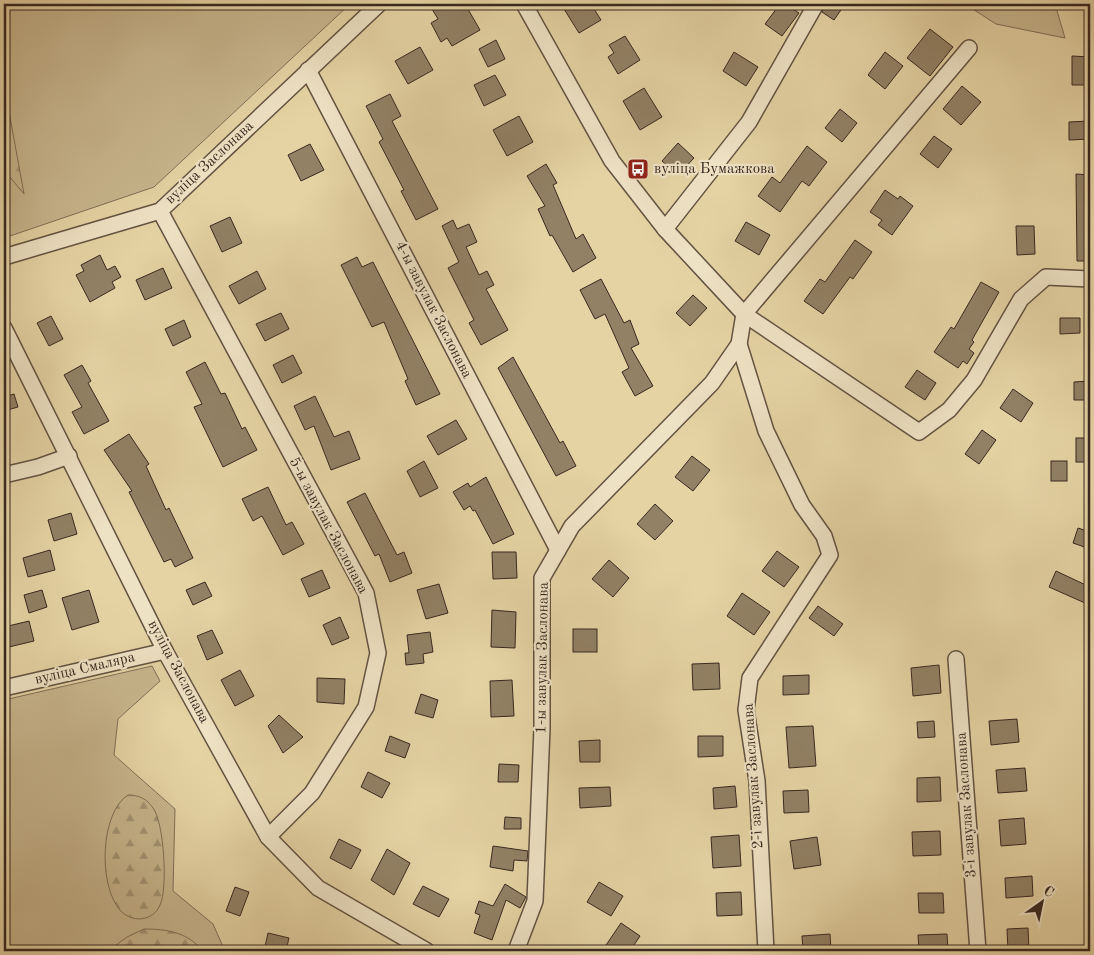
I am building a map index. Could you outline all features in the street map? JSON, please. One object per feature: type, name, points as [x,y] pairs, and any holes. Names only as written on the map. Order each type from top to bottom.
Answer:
[{"type":"street","name":"вуліца Заслонава","points":[[4,257],[160,211],[379,4]]},
{"type":"street","points":[[524,4],[612,161],[665,229],[744,314],[918,432],[949,410],[974,380],[1021,299],[1033,286],[1046,277],[1090,279]]},
{"type":"street","points":[[665,229],[749,122],[816,4]]},
{"type":"street","points":[[744,314],[969,48]]},
{"type":"street","name":"4-ы завулак Заслонава","points":[[308,70],[558,550]]},
{"type":"street","name":"5-ы завулак Заслонава","points":[[160,211],[366,593],[378,653],[366,706],[312,792],[268,837]]},
{"type":"street","name":"1-ы завулак Заслонава","points":[[516,951],[535,901],[542,728],[542,578],[572,526],[712,383],[739,344],[744,314]]},
{"type":"street","name":"вуліца Заслонава","points":[[4,328],[165,651],[268,837],[318,888],[427,951]]},
{"type":"street","name":"2-і завулак Заслонава","points":[[739,344],[766,431],[802,505],[824,536],[830,555],[750,678],[746,710],[757,781],[766,951]]},
{"type":"street","points":[[4,475],[38,467],[69,456]]},
{"type":"street","name":"вуліца Смаляра","points":[[4,688],[165,651]]},
{"type":"street","name":"3-і завулак Заслонава","points":[[956,660],[978,951]]},
{"type":"green space","points":[[4,4],[350,4],[154,187],[4,238]]},
{"type":"green space","points":[[965,4],[1055,4],[1065,38],[996,24]]},
{"type":"green space","points":[[4,84],[24,194],[4,170]]},
{"type":"green space","points":[[152,666],[160,681],[118,719],[114,755],[175,809],[173,891],[213,924],[225,951],[4,951],[4,700]]},
{"type":"green space","points":[[128,795],[142,798],[153,808],[160,827],[164,856],[164,885],[160,905],[152,915],[142,919],[130,917],[120,910],[113,899],[105,867],[107,833],[112,817],[119,804]]},
{"type":"green space","points":[[144,929],[176,933],[190,940],[203,951],[108,951],[127,937]]},
{"type":"building","points":[[429,4],[465,4],[480,30],[452,46],[447,38],[441,42],[431,23],[438,19]]},
{"type":"building","points":[[573,4],[591,4],[601,20],[579,33],[564,9]]},
{"type":"building","points":[[780,4],[786,4],[799,13],[782,36],[765,24]]},
{"type":"building","points":[[826,4],[845,4],[834,20],[822,12]]},
{"type":"building","points":[[930,29],[953,47],[930,76],[907,58]]},
{"type":"building","points":[[625,36],[640,60],[618,74],[608,57],[614,53],[609,45]]},
{"type":"building","points":[[496,40],[505,59],[488,67],[479,49]]},
{"type":"building","points":[[420,47],[433,70],[408,84],[395,61]]},
{"type":"building","points":[[734,52],[758,67],[746,86],[723,71]]},
{"type":"building","points":[[885,52],[903,66],[885,89],[868,75]]},
{"type":"building","points":[[1072,56],[1090,57],[1090,85],[1072,85]]},
{"type":"building","points":[[495,75],[506,95],[484,106],[474,85]]},
{"type":"building","points":[[962,86],[981,102],[961,125],[943,109]]},
{"type":"building","points":[[644,88],[662,117],[640,130],[623,101]]},
{"type":"building","points":[[390,94],[401,116],[392,121],[438,209],[416,220],[401,191],[404,190],[379,142],[383,139],[366,106]]},
{"type":"building","points":[[840,109],[857,123],[842,142],[825,128]]},
{"type":"building","points":[[519,116],[533,142],[507,156],[493,130]]},
{"type":"building","points":[[1090,121],[1090,139],[1069,140],[1069,122]]},
{"type":"building","points":[[934,136],[952,149],[938,168],[920,154]]},
{"type":"building","points":[[678,143],[694,158],[678,175],[662,161]]},
{"type":"building","points":[[310,144],[324,170],[301,181],[288,155]]},
{"type":"building","points":[[807,146],[827,162],[809,186],[802,181],[780,212],[758,196],[772,177],[780,183]]},
{"type":"building","points":[[546,164],[557,183],[553,185],[576,239],[583,234],[596,258],[573,272],[552,235],[550,236],[538,209],[545,206],[527,176]]},
{"type":"building","points":[[1076,174],[1090,175],[1090,261],[1077,261]]},
{"type":"building","points":[[885,190],[898,199],[900,196],[913,206],[892,235],[878,225],[882,220],[870,212]]},
{"type":"building","points":[[230,217],[242,243],[222,252],[210,226]]},
{"type":"building","points":[[453,220],[457,229],[469,224],[477,242],[466,247],[479,275],[487,271],[494,285],[486,289],[508,330],[481,345],[469,323],[474,320],[448,268],[459,262],[442,226]]},
{"type":"building","points":[[746,222],[770,235],[759,255],[735,241]]},
{"type":"building","points":[[1016,226],[1034,226],[1035,254],[1017,255]]},
{"type":"building","points":[[855,240],[872,252],[853,279],[850,277],[823,314],[804,301],[820,279],[825,282]]},
{"type":"building","points":[[100,255],[107,270],[115,266],[121,277],[112,282],[115,288],[90,302],[76,275],[84,271],[81,265]]},
{"type":"building","points":[[357,257],[362,267],[373,262],[440,394],[416,405],[405,381],[408,379],[384,322],[372,327],[341,265]]},
{"type":"building","points":[[163,268],[172,288],[145,300],[136,280]]},
{"type":"building","points":[[257,271],[266,289],[239,304],[229,286]]},
{"type":"building","points":[[601,279],[624,323],[630,320],[639,344],[631,348],[653,386],[635,396],[622,372],[629,368],[605,314],[595,319],[580,290]]},
{"type":"building","points":[[981,282],[999,292],[972,340],[974,342],[969,349],[974,353],[967,364],[963,361],[958,368],[934,352],[951,327],[954,329]]},
{"type":"building","points":[[693,295],[707,308],[690,326],[676,313]]},
{"type":"building","points":[[281,313],[289,329],[265,341],[256,324]]},
{"type":"building","points":[[51,316],[63,339],[49,346],[37,323]]},
{"type":"building","points":[[1060,318],[1080,318],[1080,333],[1060,334]]},
{"type":"building","points":[[184,320],[191,337],[173,346],[165,329]]},
{"type":"building","points":[[293,355],[302,373],[282,383],[273,365]]},
{"type":"building","points":[[513,357],[560,443],[563,441],[576,466],[556,476],[498,368]]},
{"type":"building","points":[[205,362],[221,394],[225,393],[242,429],[245,427],[257,450],[223,467],[194,407],[202,404],[186,372]]},
{"type":"building","points":[[82,365],[91,381],[88,383],[109,421],[84,434],[72,412],[82,407],[64,375]]},
{"type":"building","points":[[917,370],[936,383],[925,400],[905,387]]},
{"type":"building","points":[[1090,381],[1090,400],[1074,400],[1074,382]]},
{"type":"building","points":[[1013,389],[1033,403],[1021,422],[1000,408]]},
{"type":"building","points":[[14,394],[18,407],[4,411],[4,397]]},
{"type":"building","points":[[315,396],[334,437],[349,431],[360,459],[331,470],[314,426],[305,430],[294,406]]},
{"type":"building","points":[[456,420],[467,439],[438,455],[427,436]]},
{"type":"building","points":[[982,430],[996,440],[979,464],[965,454]]},
{"type":"building","points":[[129,434],[149,464],[146,466],[166,510],[169,508],[193,558],[175,567],[171,559],[164,562],[129,492],[132,491],[104,450]]},
{"type":"building","points":[[1076,438],[1090,438],[1090,462],[1076,462]]},
{"type":"building","points":[[692,456],[710,470],[693,491],[675,477]]},
{"type":"building","points":[[424,461],[438,488],[420,497],[407,471]]},
{"type":"building","points":[[1051,461],[1067,461],[1067,481],[1051,481]]},
{"type":"building","points":[[486,477],[514,534],[493,544],[475,510],[473,511],[470,506],[464,510],[453,492],[468,483],[470,487]]},
{"type":"building","points":[[268,487],[286,525],[292,522],[304,544],[283,555],[262,516],[253,521],[242,499]]},
{"type":"building","points":[[365,493],[397,555],[404,552],[412,573],[390,582],[379,554],[375,556],[347,502]]},
{"type":"building","points":[[655,504],[673,521],[655,540],[637,524]]},
{"type":"building","points":[[71,513],[77,534],[54,541],[48,520]]},
{"type":"building","points":[[1078,528],[1090,532],[1090,549],[1073,543]]},
{"type":"building","points":[[50,550],[55,570],[28,577],[23,558]]},
{"type":"building","points":[[777,551],[799,567],[784,587],[762,571]]},
{"type":"building","points":[[492,552],[516,552],[517,578],[493,579]]},
{"type":"building","points":[[609,560],[629,578],[613,597],[592,579]]},
{"type":"building","points":[[322,570],[330,588],[309,597],[301,579]]},
{"type":"building","points":[[1056,571],[1090,587],[1085,603],[1049,587]]},
{"type":"building","points":[[205,582],[212,596],[193,605],[186,590]]},
{"type":"building","points":[[439,584],[448,613],[426,619],[417,590]]},
{"type":"building","points":[[42,590],[47,607],[29,613],[24,595]]},
{"type":"building","points":[[89,590],[99,622],[72,630],[62,598]]},
{"type":"building","points":[[742,593],[770,612],[754,635],[727,616]]},
{"type":"building","points":[[818,606],[843,624],[834,636],[809,618]]},
{"type":"building","points":[[492,610],[516,612],[515,648],[491,647]]},
{"type":"building","points":[[340,617],[349,638],[332,645],[323,625]]},
{"type":"building","points":[[29,621],[34,641],[9,647],[4,627]]},
{"type":"building","points":[[573,629],[597,629],[597,652],[573,652]]},
{"type":"building","points":[[212,630],[223,653],[207,660],[197,636]]},
{"type":"building","points":[[430,632],[433,652],[423,654],[424,663],[406,665],[405,653],[409,653],[407,635]]},
{"type":"building","points":[[719,663],[720,689],[693,690],[692,664]]},
{"type":"building","points":[[939,665],[941,693],[913,696],[911,668]]},
{"type":"building","points":[[240,670],[254,696],[235,706],[221,680]]},
{"type":"building","points":[[809,675],[809,694],[783,695],[783,676]]},
{"type":"building","points":[[317,678],[345,679],[344,704],[317,702]]},
{"type":"building","points":[[512,680],[514,716],[491,717],[490,681]]},
{"type":"building","points":[[421,694],[438,700],[433,718],[415,713]]},
{"type":"building","points":[[279,715],[303,737],[283,753],[268,726]]},
{"type":"building","points":[[1017,719],[1019,742],[991,745],[989,721]]},
{"type":"building","points":[[934,721],[935,737],[918,738],[917,722]]},
{"type":"building","points":[[813,726],[816,766],[789,768],[786,727]]},
{"type":"building","points":[[390,736],[410,744],[405,758],[385,751]]},
{"type":"building","points":[[698,736],[723,736],[723,756],[698,757]]},
{"type":"building","points":[[600,740],[600,762],[580,762],[579,741]]},
{"type":"building","points":[[499,764],[519,765],[518,782],[498,782]]},
{"type":"building","points":[[1025,768],[1027,791],[998,793],[996,770]]},
{"type":"building","points":[[368,772],[390,783],[382,798],[361,787]]},
{"type":"building","points":[[940,777],[941,801],[917,802],[917,778]]},
{"type":"building","points":[[735,786],[737,807],[714,809],[713,788]]},
{"type":"building","points":[[610,787],[611,806],[580,808],[579,788]]},
{"type":"building","points":[[808,790],[809,812],[784,813],[783,791]]},
{"type":"building","points":[[505,817],[521,818],[521,829],[504,829]]},
{"type":"building","points":[[1024,818],[1026,844],[1001,846],[999,820]]},
{"type":"building","points":[[940,831],[941,855],[913,856],[912,832]]},
{"type":"building","points":[[739,835],[741,866],[713,868],[711,837]]},
{"type":"building","points":[[817,837],[821,865],[794,869],[790,841]]},
{"type":"building","points":[[339,839],[361,850],[351,869],[330,858]]},
{"type":"building","points":[[493,846],[528,851],[527,861],[514,860],[513,871],[490,867]]},
{"type":"building","points":[[387,849],[410,863],[394,895],[371,880]]},
{"type":"building","points":[[1032,876],[1033,896],[1006,898],[1005,878]]},
{"type":"building","points":[[599,882],[623,896],[611,916],[587,902]]},
{"type":"building","points":[[505,884],[526,897],[520,908],[506,900],[492,940],[474,933],[480,915],[475,913],[479,901],[493,906]]},
{"type":"building","points":[[423,886],[449,899],[439,917],[413,904]]},
{"type":"building","points":[[235,887],[249,892],[240,916],[226,911]]},
{"type":"building","points":[[741,892],[742,915],[717,916],[716,893]]},
{"type":"building","points":[[918,893],[943,893],[944,913],[919,913]]},
{"type":"building","points":[[621,923],[640,936],[630,951],[602,951]]},
{"type":"building","points":[[1028,928],[1029,951],[1008,951],[1007,929]]},
{"type":"building","points":[[268,933],[289,938],[286,951],[264,951]]},
{"type":"building","points":[[830,934],[831,951],[803,951],[802,936]]},
{"type":"building","points":[[947,934],[948,951],[919,951],[918,935]]},
{"type":"place","name":"вуліца Бумажкова","points":[[638,169]]}]
